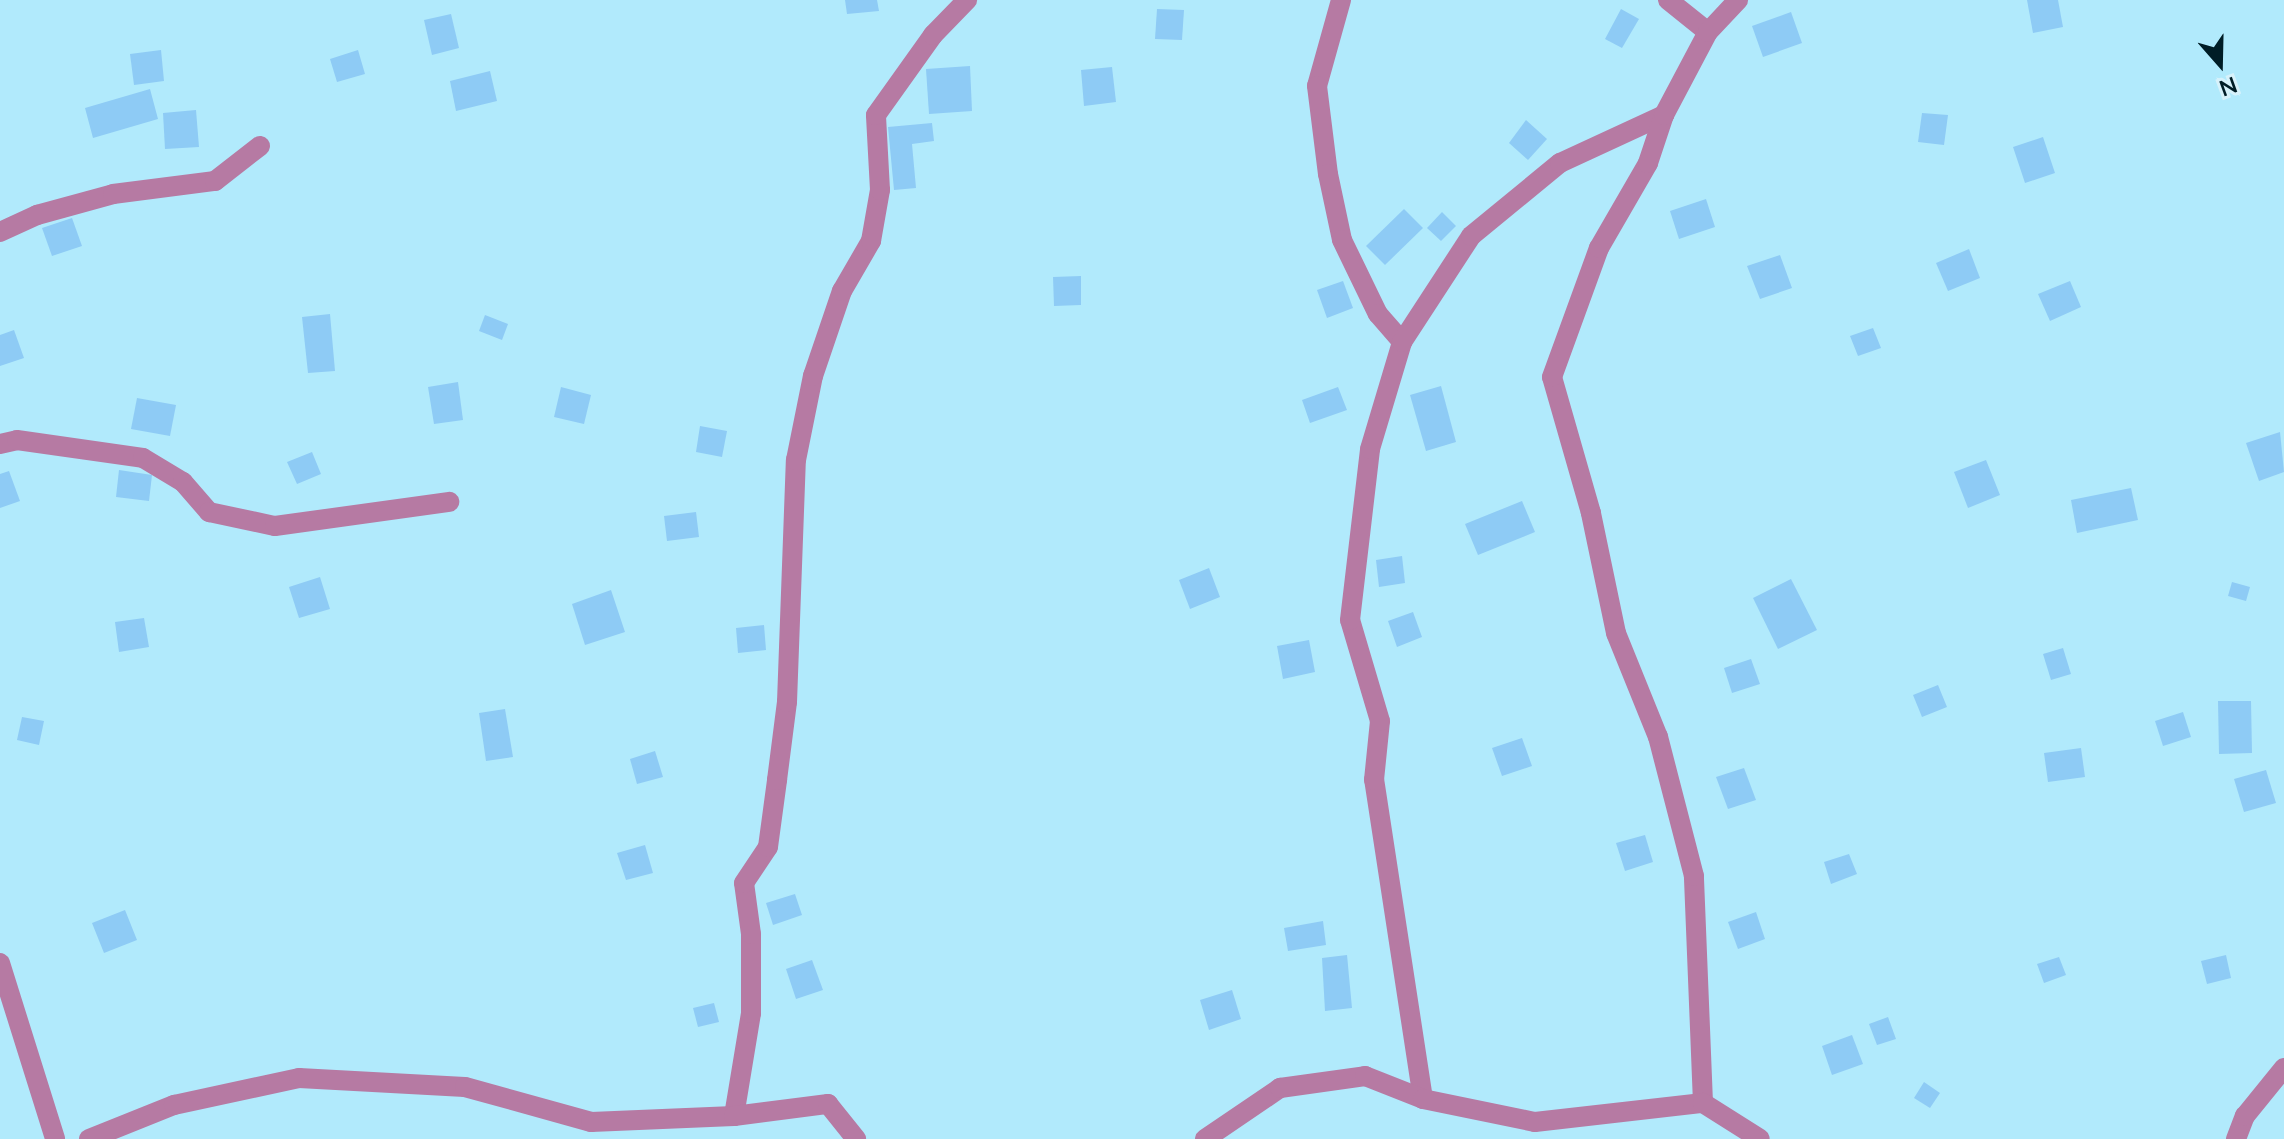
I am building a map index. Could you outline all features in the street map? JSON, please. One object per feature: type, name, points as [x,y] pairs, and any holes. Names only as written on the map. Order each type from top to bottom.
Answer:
[{"type":"street","points":[[734,1116],[751,1013],[744,883],[768,847],[787,702],[796,460],[813,376],[842,291],[871,241],[880,190],[876,115],[933,35],[967,0]]},
{"type":"street","points":[[1341,0],[1317,86],[1328,174],[1342,240],[1378,314],[1402,342]]},
{"type":"street","points":[[1668,0],[1708,32]]},
{"type":"street","points":[[1703,1103],[1694,876],[1658,737],[1616,633],[1591,513],[1552,377],[1599,248],[1648,163],[1664,115],[1708,32],[1738,0]]},
{"type":"street","points":[[1423,1099],[1374,780],[1380,721],[1350,620],[1370,449],[1402,342],[1471,236],[1560,163],[1664,115]]},
{"type":"street","points":[[0,232],[37,215],[113,194],[215,181],[260,146]]},
{"type":"street","points":[[0,444],[17,440],[143,458],[183,482],[209,512],[275,526],[449,502]]},
{"type":"street","points":[[0,963],[55,1139]]},
{"type":"street","points":[[2236,1139],[2245,1116],[2284,1068]]},
{"type":"street","points":[[1205,1139],[1280,1088],[1365,1076],[1423,1099],[1535,1122],[1703,1103],[1760,1139]]},
{"type":"street","points":[[89,1139],[174,1105],[299,1078],[465,1087],[591,1122],[734,1116],[828,1104],[856,1139]]},
{"type":"building","points":[[845,0],[877,0],[879,11],[847,14]]},
{"type":"building","points":[[2027,0],[2058,0],[2063,27],[2033,33]]},
{"type":"building","points":[[1157,9],[1184,10],[1182,40],[1155,39]]},
{"type":"building","points":[[1621,9],[1639,19],[1622,48],[1605,39]]},
{"type":"building","points":[[1791,12],[1802,43],[1763,57],[1752,26]]},
{"type":"building","points":[[451,14],[459,48],[432,55],[424,20]]},
{"type":"building","points":[[161,50],[164,81],[134,85],[130,54]]},
{"type":"building","points":[[358,50],[365,74],[337,82],[330,59]]},
{"type":"building","points":[[970,66],[972,111],[929,114],[926,69]]},
{"type":"building","points":[[1112,67],[1116,102],[1084,106],[1081,70]]},
{"type":"building","points":[[490,71],[497,101],[456,111],[450,81]]},
{"type":"building","points":[[150,89],[158,119],[93,138],[85,108]]},
{"type":"building","points":[[196,110],[199,147],[165,149],[163,113]]},
{"type":"building","points":[[1922,113],[1948,115],[1944,145],[1918,142]]},
{"type":"building","points":[[1526,120],[1547,139],[1528,160],[1509,143]]},
{"type":"building","points":[[932,123],[934,141],[912,144],[916,188],[894,190],[888,127]]},
{"type":"building","points":[[2043,137],[2055,173],[2025,183],[2013,147]]},
{"type":"building","points":[[1706,199],[1715,227],[1679,239],[1670,211]]},
{"type":"building","points":[[1404,209],[1423,228],[1385,265],[1366,246]]},
{"type":"building","points":[[1442,212],[1456,226],[1441,241],[1427,228]]},
{"type":"building","points":[[72,218],[82,246],[52,256],[42,228]]},
{"type":"building","points":[[1969,249],[1980,278],[1948,291],[1936,263]]},
{"type":"building","points":[[1780,255],[1792,288],[1760,299],[1747,266]]},
{"type":"building","points":[[1081,276],[1081,305],[1054,306],[1053,277]]},
{"type":"building","points":[[1343,281],[1353,308],[1327,318],[1317,290]]},
{"type":"building","points":[[2070,281],[2081,307],[2050,321],[2038,294]]},
{"type":"building","points":[[330,314],[335,371],[308,373],[302,317]]},
{"type":"building","points":[[485,315],[508,324],[502,340],[479,331]]},
{"type":"building","points":[[1873,328],[1881,348],[1858,356],[1850,336]]},
{"type":"building","points":[[14,330],[24,358],[0,366],[0,335]]},
{"type":"building","points":[[458,382],[463,420],[434,424],[428,387]]},
{"type":"building","points":[[1441,386],[1456,442],[1426,451],[1410,395]]},
{"type":"building","points":[[561,387],[591,395],[584,424],[554,417]]},
{"type":"building","points":[[1338,387],[1347,410],[1310,423],[1302,400]]},
{"type":"building","points":[[137,398],[176,405],[170,436],[131,429]]},
{"type":"building","points":[[700,426],[727,431],[722,457],[696,452]]},
{"type":"building","points":[[2280,432],[2284,472],[2259,481],[2246,443]]},
{"type":"building","points":[[312,452],[321,474],[297,484],[287,462]]},
{"type":"building","points":[[1986,460],[2000,495],[1968,508],[1954,472]]},
{"type":"building","points":[[119,470],[152,475],[149,501],[116,497]]},
{"type":"building","points":[[9,471],[20,501],[0,508],[0,474]]},
{"type":"building","points":[[2131,488],[2138,520],[2077,533],[2071,500]]},
{"type":"building","points":[[1522,501],[1535,532],[1478,555],[1465,524]]},
{"type":"building","points":[[696,512],[699,537],[667,541],[664,516]]},
{"type":"building","points":[[1402,556],[1405,583],[1379,587],[1376,560]]},
{"type":"building","points":[[1209,568],[1220,597],[1190,609],[1179,580]]},
{"type":"building","points":[[320,577],[330,609],[299,618],[289,587]]},
{"type":"building","points":[[1791,579],[1817,630],[1778,649],[1753,598]]},
{"type":"building","points":[[2232,582],[2250,587],[2246,601],[2228,596]]},
{"type":"building","points":[[611,590],[625,632],[585,645],[572,604]]},
{"type":"building","points":[[1413,612],[1422,637],[1397,647],[1388,621]]},
{"type":"building","points":[[144,618],[149,647],[119,652],[115,622]]},
{"type":"building","points":[[764,625],[766,650],[738,653],[736,628]]},
{"type":"building","points":[[1309,640],[1315,672],[1283,679],[1277,646]]},
{"type":"building","points":[[2063,648],[2071,674],[2051,680],[2043,654]]},
{"type":"building","points":[[1751,659],[1760,684],[1732,693],[1724,668]]},
{"type":"building","points":[[1938,685],[1947,707],[1922,717],[1913,695]]},
{"type":"building","points":[[2218,701],[2251,701],[2252,753],[2219,754]]},
{"type":"building","points":[[505,709],[513,757],[486,761],[479,713]]},
{"type":"building","points":[[2183,712],[2191,737],[2163,746],[2155,721]]},
{"type":"building","points":[[22,717],[44,721],[39,745],[17,740]]},
{"type":"building","points":[[1522,738],[1532,766],[1502,776],[1492,748]]},
{"type":"building","points":[[2081,748],[2085,777],[2048,782],[2044,753]]},
{"type":"building","points":[[655,751],[663,777],[637,784],[630,759]]},
{"type":"building","points":[[1744,768],[1756,800],[1728,809],[1716,777]]},
{"type":"building","points":[[2266,770],[2276,803],[2244,812],[2234,779]]},
{"type":"building","points":[[1645,835],[1653,862],[1625,871],[1616,843]]},
{"type":"building","points":[[645,845],[653,873],[626,880],[617,853]]},
{"type":"building","points":[[1849,854],[1857,874],[1831,884],[1824,862]]},
{"type":"building","points":[[795,894],[802,915],[773,925],[766,903]]},
{"type":"building","points":[[125,910],[137,940],[104,953],[92,923]]},
{"type":"building","points":[[1756,912],[1765,939],[1738,949],[1728,922]]},
{"type":"building","points":[[1323,921],[1326,945],[1288,951],[1284,928]]},
{"type":"building","points":[[1347,955],[1352,1008],[1325,1011],[1322,958]]},
{"type":"building","points":[[2226,955],[2231,978],[2207,984],[2201,961]]},
{"type":"building","points":[[2059,957],[2066,975],[2044,983],[2037,964]]},
{"type":"building","points":[[812,960],[823,990],[796,999],[786,969]]},
{"type":"building","points":[[1232,990],[1241,1019],[1209,1030],[1200,1000]]},
{"type":"building","points":[[714,1003],[719,1022],[698,1027],[693,1008]]},
{"type":"building","points":[[1888,1017],[1896,1039],[1877,1045],[1869,1024]]},
{"type":"building","points":[[1852,1035],[1863,1064],[1832,1075],[1822,1046]]},
{"type":"building","points":[[1924,1082],[1940,1093],[1930,1108],[1914,1098]]}]
